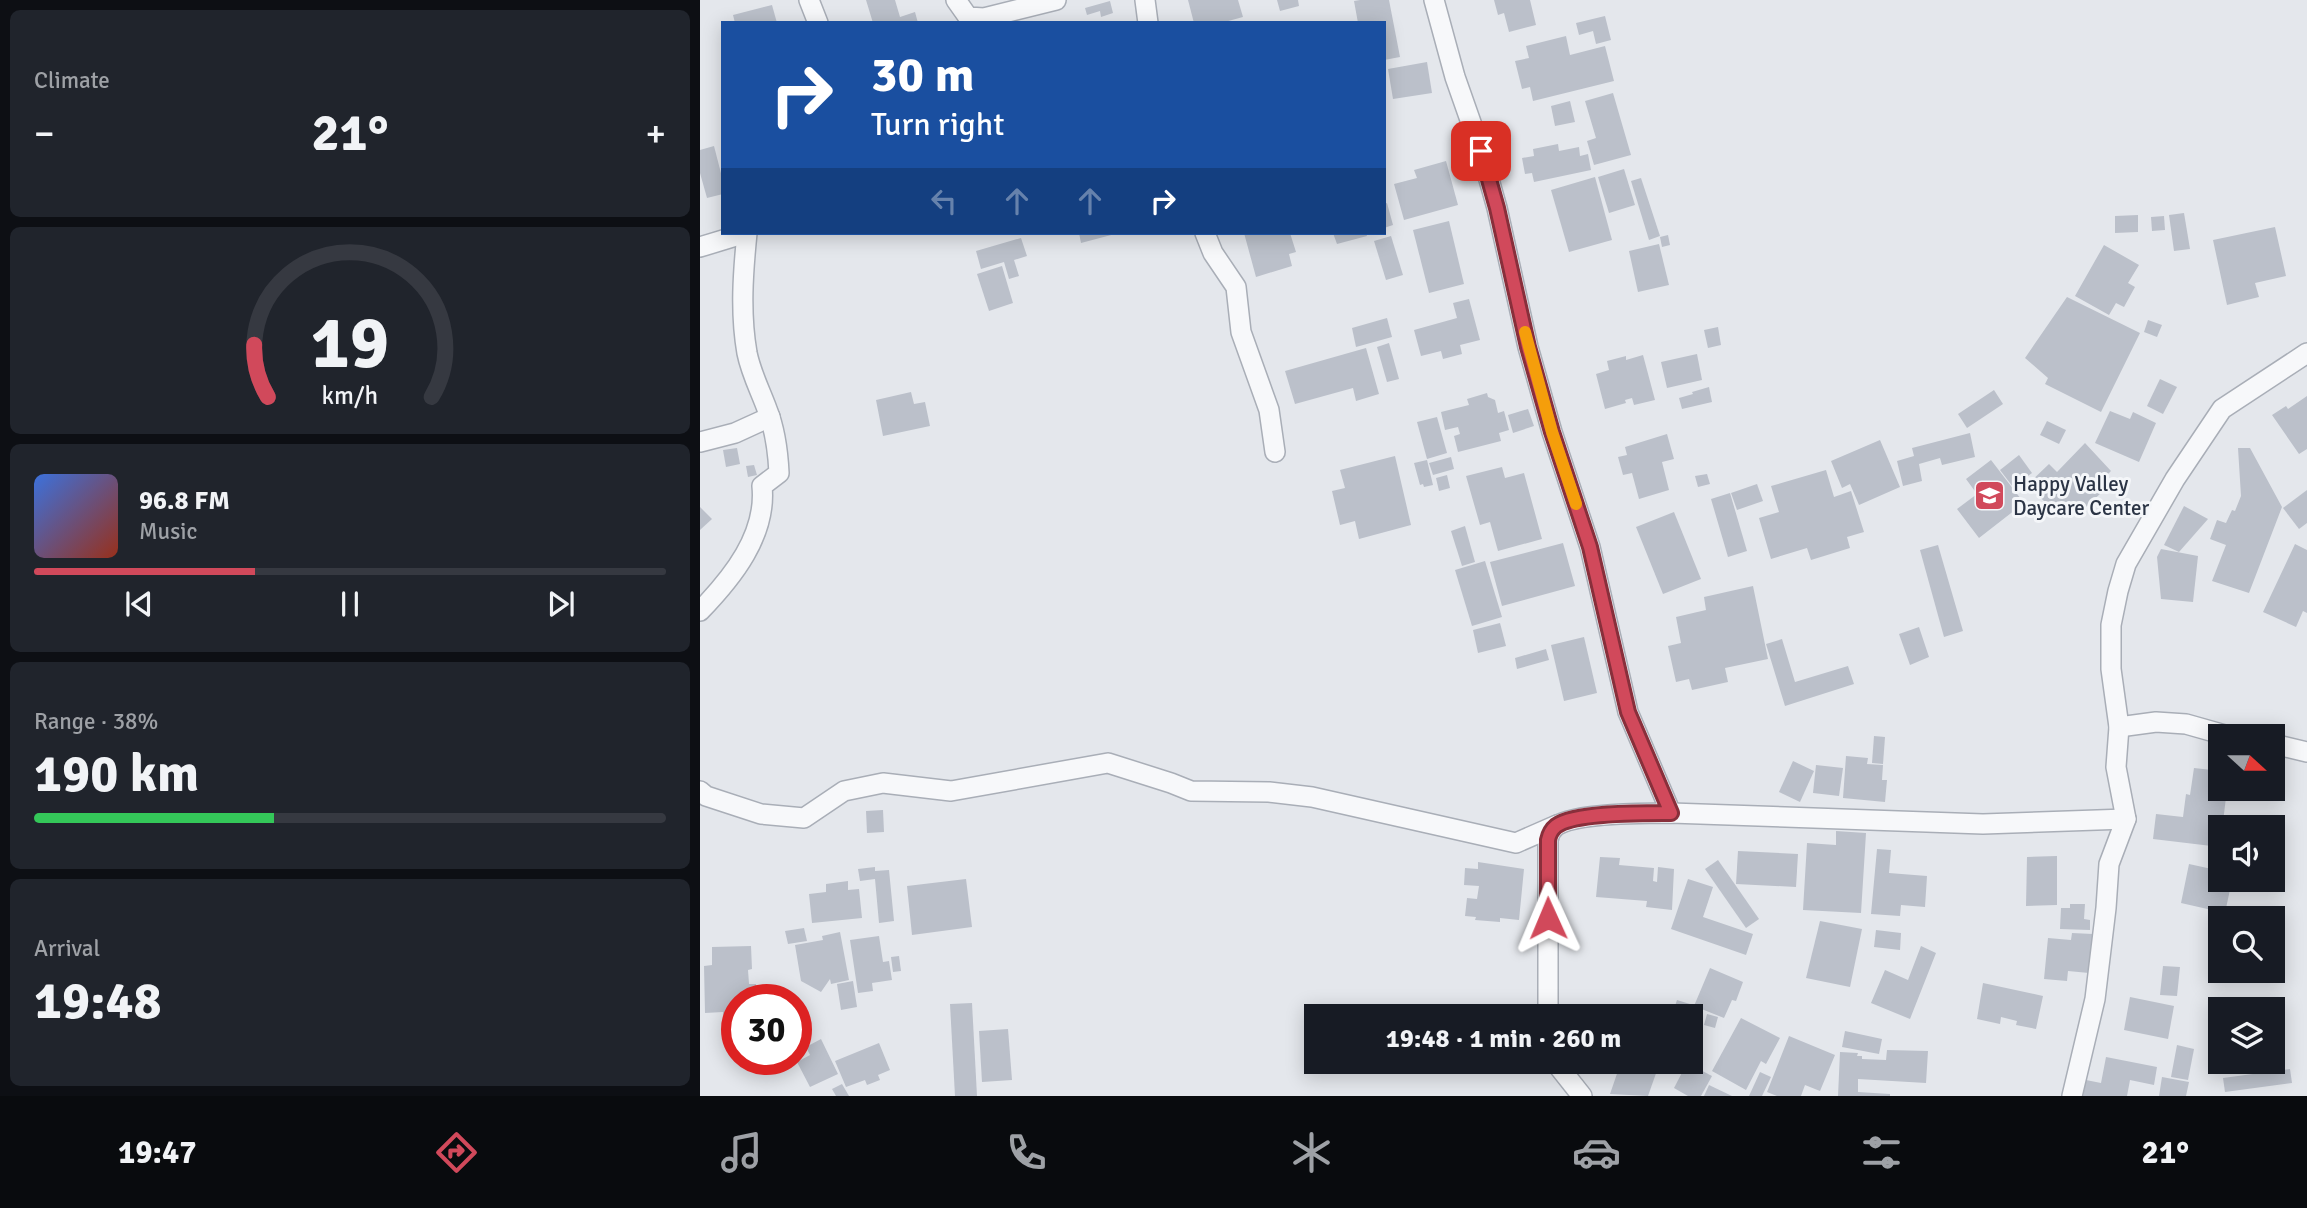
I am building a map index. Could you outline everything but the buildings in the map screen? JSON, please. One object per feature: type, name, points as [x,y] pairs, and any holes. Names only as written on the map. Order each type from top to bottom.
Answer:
[{"type":"street","points":[[809,0],[817,21]]},
{"type":"street","points":[[956,0],[968,17],[984,18],[1056,0]]},
{"type":"street","points":[[1145,0],[1148,21]]},
{"type":"street","points":[[1434,0],[1455,78],[1481,151],[1497,208],[1528,347],[1552,432],[1590,547],[1628,712],[1671,813]]},
{"type":"street","points":[[700,247],[739,235]]},
{"type":"street","points":[[700,611],[734,572],[746,552],[761,516],[762,486],[779,473],[770,417],[747,354],[742,313],[746,235]]},
{"type":"street","points":[[1206,235],[1213,253],[1236,287],[1241,332],[1269,410],[1275,452]]},
{"type":"street","points":[[2072,1096],[2095,999],[2109,864],[2126,819],[2116,767],[2119,727],[2111,669],[2111,625],[2126,564],[2175,479],[2222,409],[2307,353]]},
{"type":"street","points":[[700,442],[735,433],[770,417]]},
{"type":"street","points":[[2119,727],[2157,722],[2186,724],[2208,730]]},
{"type":"street","points":[[2286,747],[2307,752]]},
{"type":"street","points":[[700,792],[761,814],[804,817],[844,791],[883,783],[951,790],[1108,763],[1191,791],[1269,792],[1312,797],[1516,844],[1557,825],[1579,819],[1630,814],[1671,813],[1983,824],[2126,819]]},
{"type":"street","points":[[1548,1004],[1548,840],[1552,829],[1557,825]]},
{"type":"street","points":[[1565,1074],[1582,1096]]},
{"type":"slow traffic","points":[[1525,332],[1552,432],[1576,504]]},
{"type":"place","name":"Happy Valley Daycare Center","points":[[1990,496]]},
{"type":"route","points":[[1481,151],[1497,208],[1528,347],[1552,432],[1590,547],[1628,712],[1671,813],[1579,819],[1552,829],[1548,840],[1548,918]]}]
